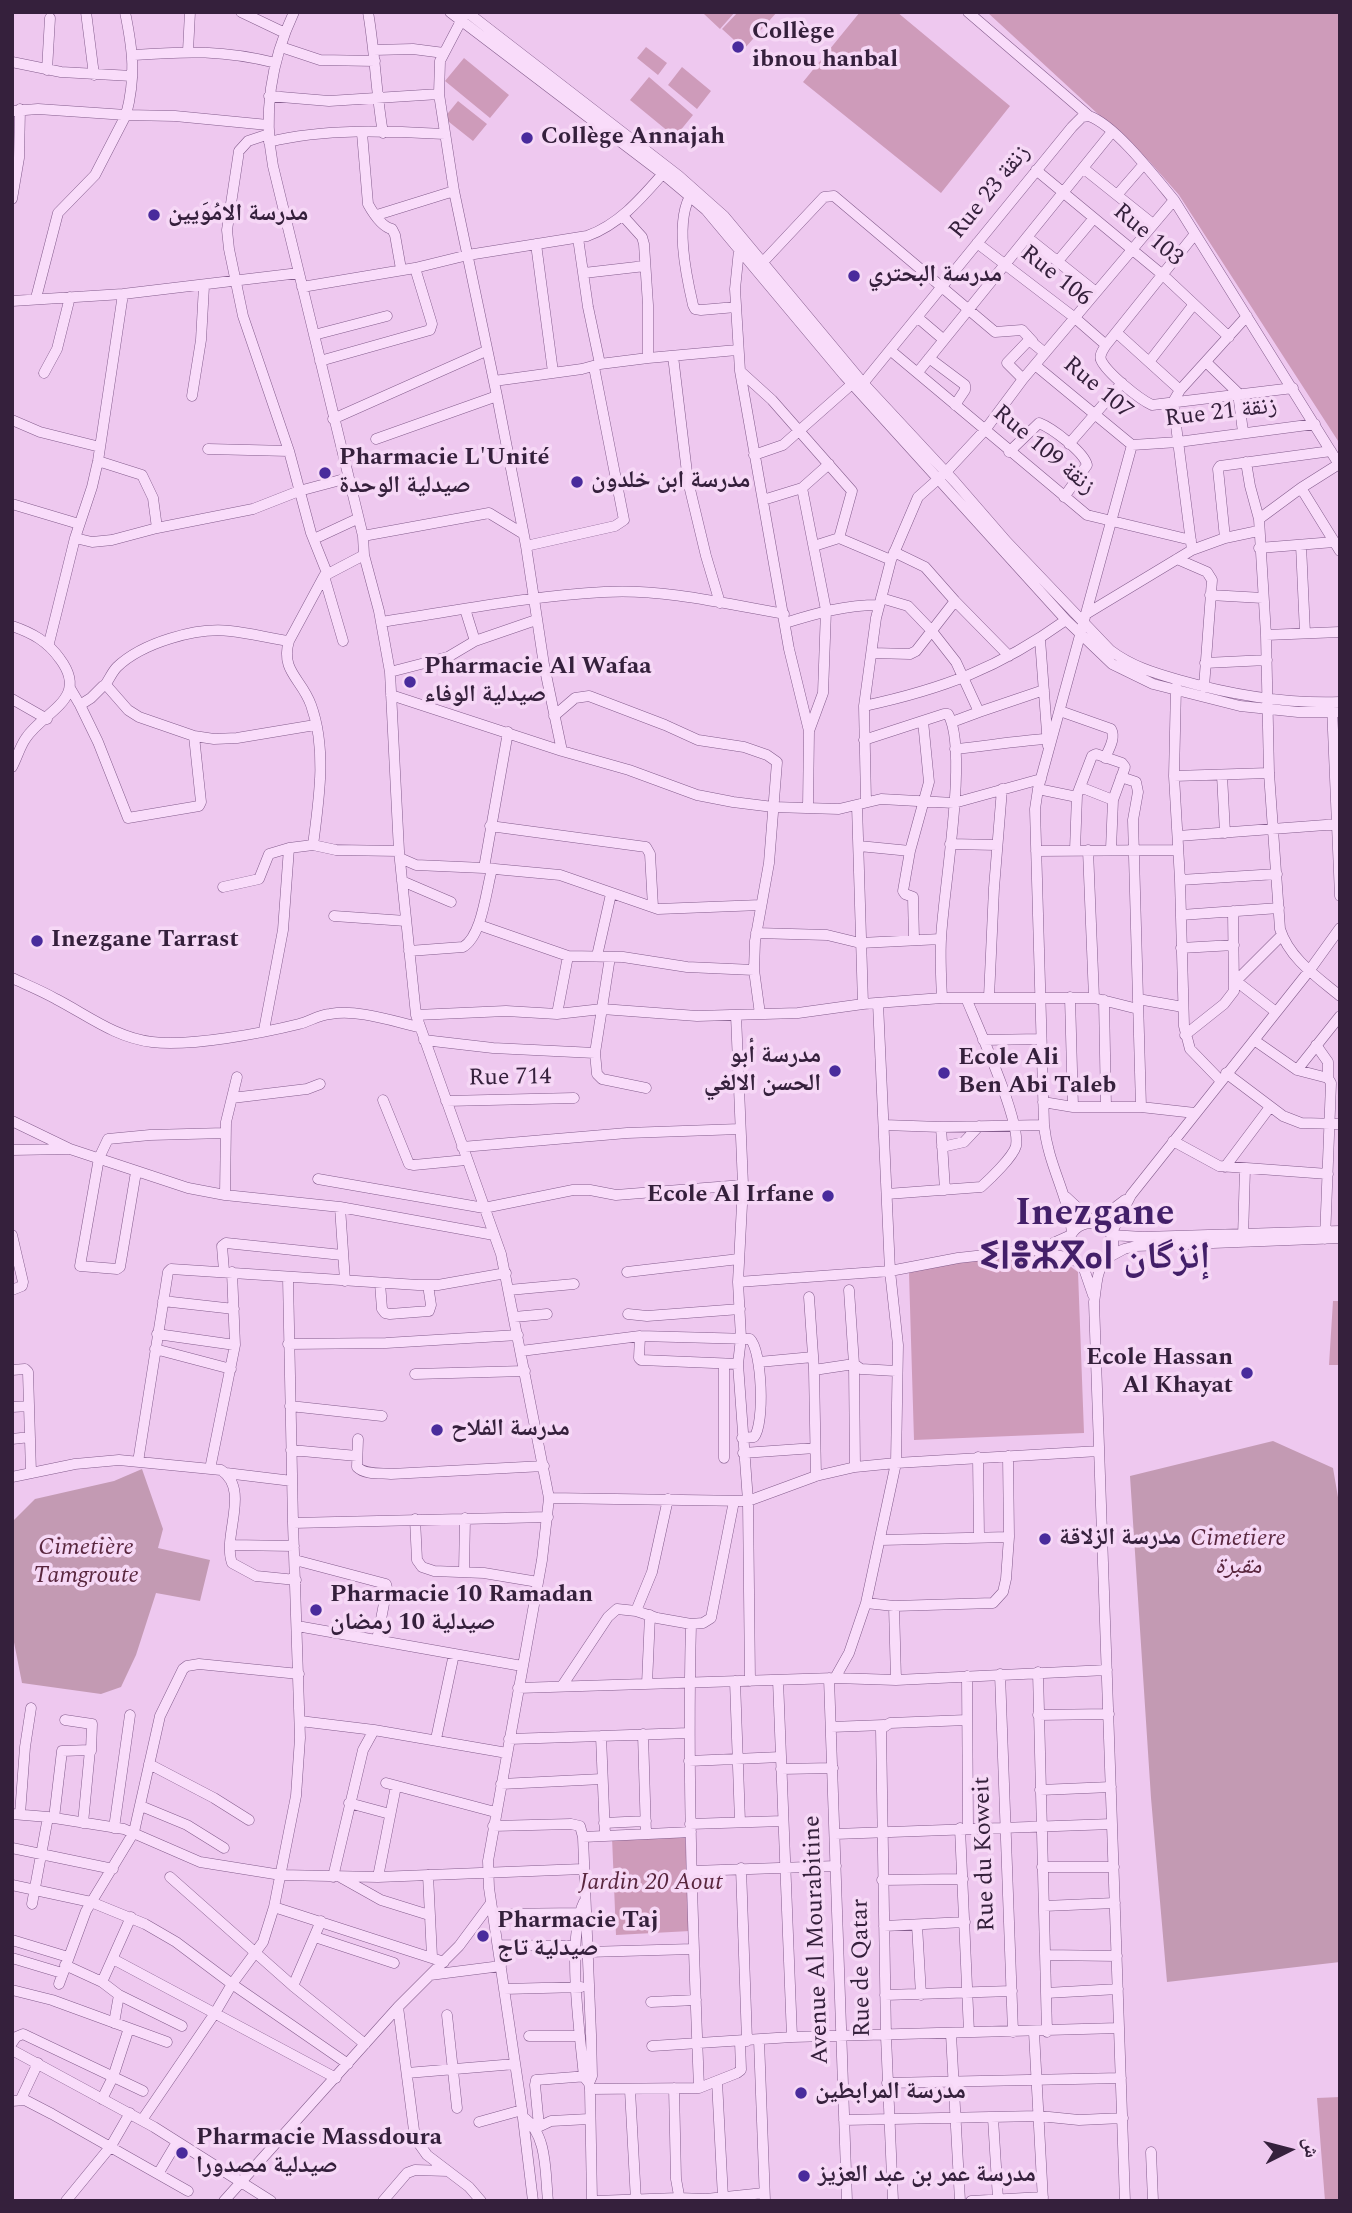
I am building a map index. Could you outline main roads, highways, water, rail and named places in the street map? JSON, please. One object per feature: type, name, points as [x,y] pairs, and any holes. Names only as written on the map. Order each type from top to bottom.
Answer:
[{"type":"place","name":"Collège ibnou hanbal","points":[[738,47]]},
{"type":"place","name":"Collège Annajah","points":[[527,138]]},
{"type":"place","name":"مدرسة الامُوَيين","points":[[154,215]]},
{"type":"place","name":"مدرسة البحتري","points":[[854,276]]},
{"type":"place","name":"Pharmacie L'Unité صيدلية الوحدة","points":[[325,473]]},
{"type":"place","name":"مدرسة ابن خلدون","points":[[577,482]]},
{"type":"place","name":"Pharmacie Al Wafaa صيدلية الوفاء","points":[[410,682]]},
{"type":"place","name":"Inezgane Tarrast","points":[[37,941]]},
{"type":"place","name":"مدرسة أبو الحسن الالغي","points":[[835,1071]]},
{"type":"place","name":"Ecole Ali Ben Abi Taleb","points":[[944,1073]]},
{"type":"place","name":"Ecole Al Irfane","points":[[828,1196]]},
{"type":"place","name":"Ecole Hassan Al Khayat","points":[[1247,1373]]},
{"type":"place","name":"مدرسة الفلاح","points":[[437,1430]]},
{"type":"place","name":"مدرسة الزلاقة","points":[[1045,1539]]},
{"type":"place","name":"Pharmacie 10 Ramadan صيدلية 10 رمضان","points":[[316,1610]]},
{"type":"place","name":"Pharmacie Taj صيدلية تاج","points":[[483,1936]]},
{"type":"place","name":"مدرسة المرابطين","points":[[801,2093]]},
{"type":"place","name":"Pharmacie Massdoura صيدلية مصدورا","points":[[182,2153]]},
{"type":"place","name":"مدرسة عمر بن عبد العزيز","points":[[804,2176]]},
{"type":"district","name":"Inezgane ⵉⵏⴻⵣⴳⴰⵏ إنزگان","points":[[1095,1239]]},
{"type":"park label","name":"Cimetiere مقبرة","points":[[1238,1554]]},
{"type":"park label","name":"Cimetière Tamgroute","points":[[86,1563]]},
{"type":"park label","name":"Jardin 20 Aout","points":[[651,1884]]}]
